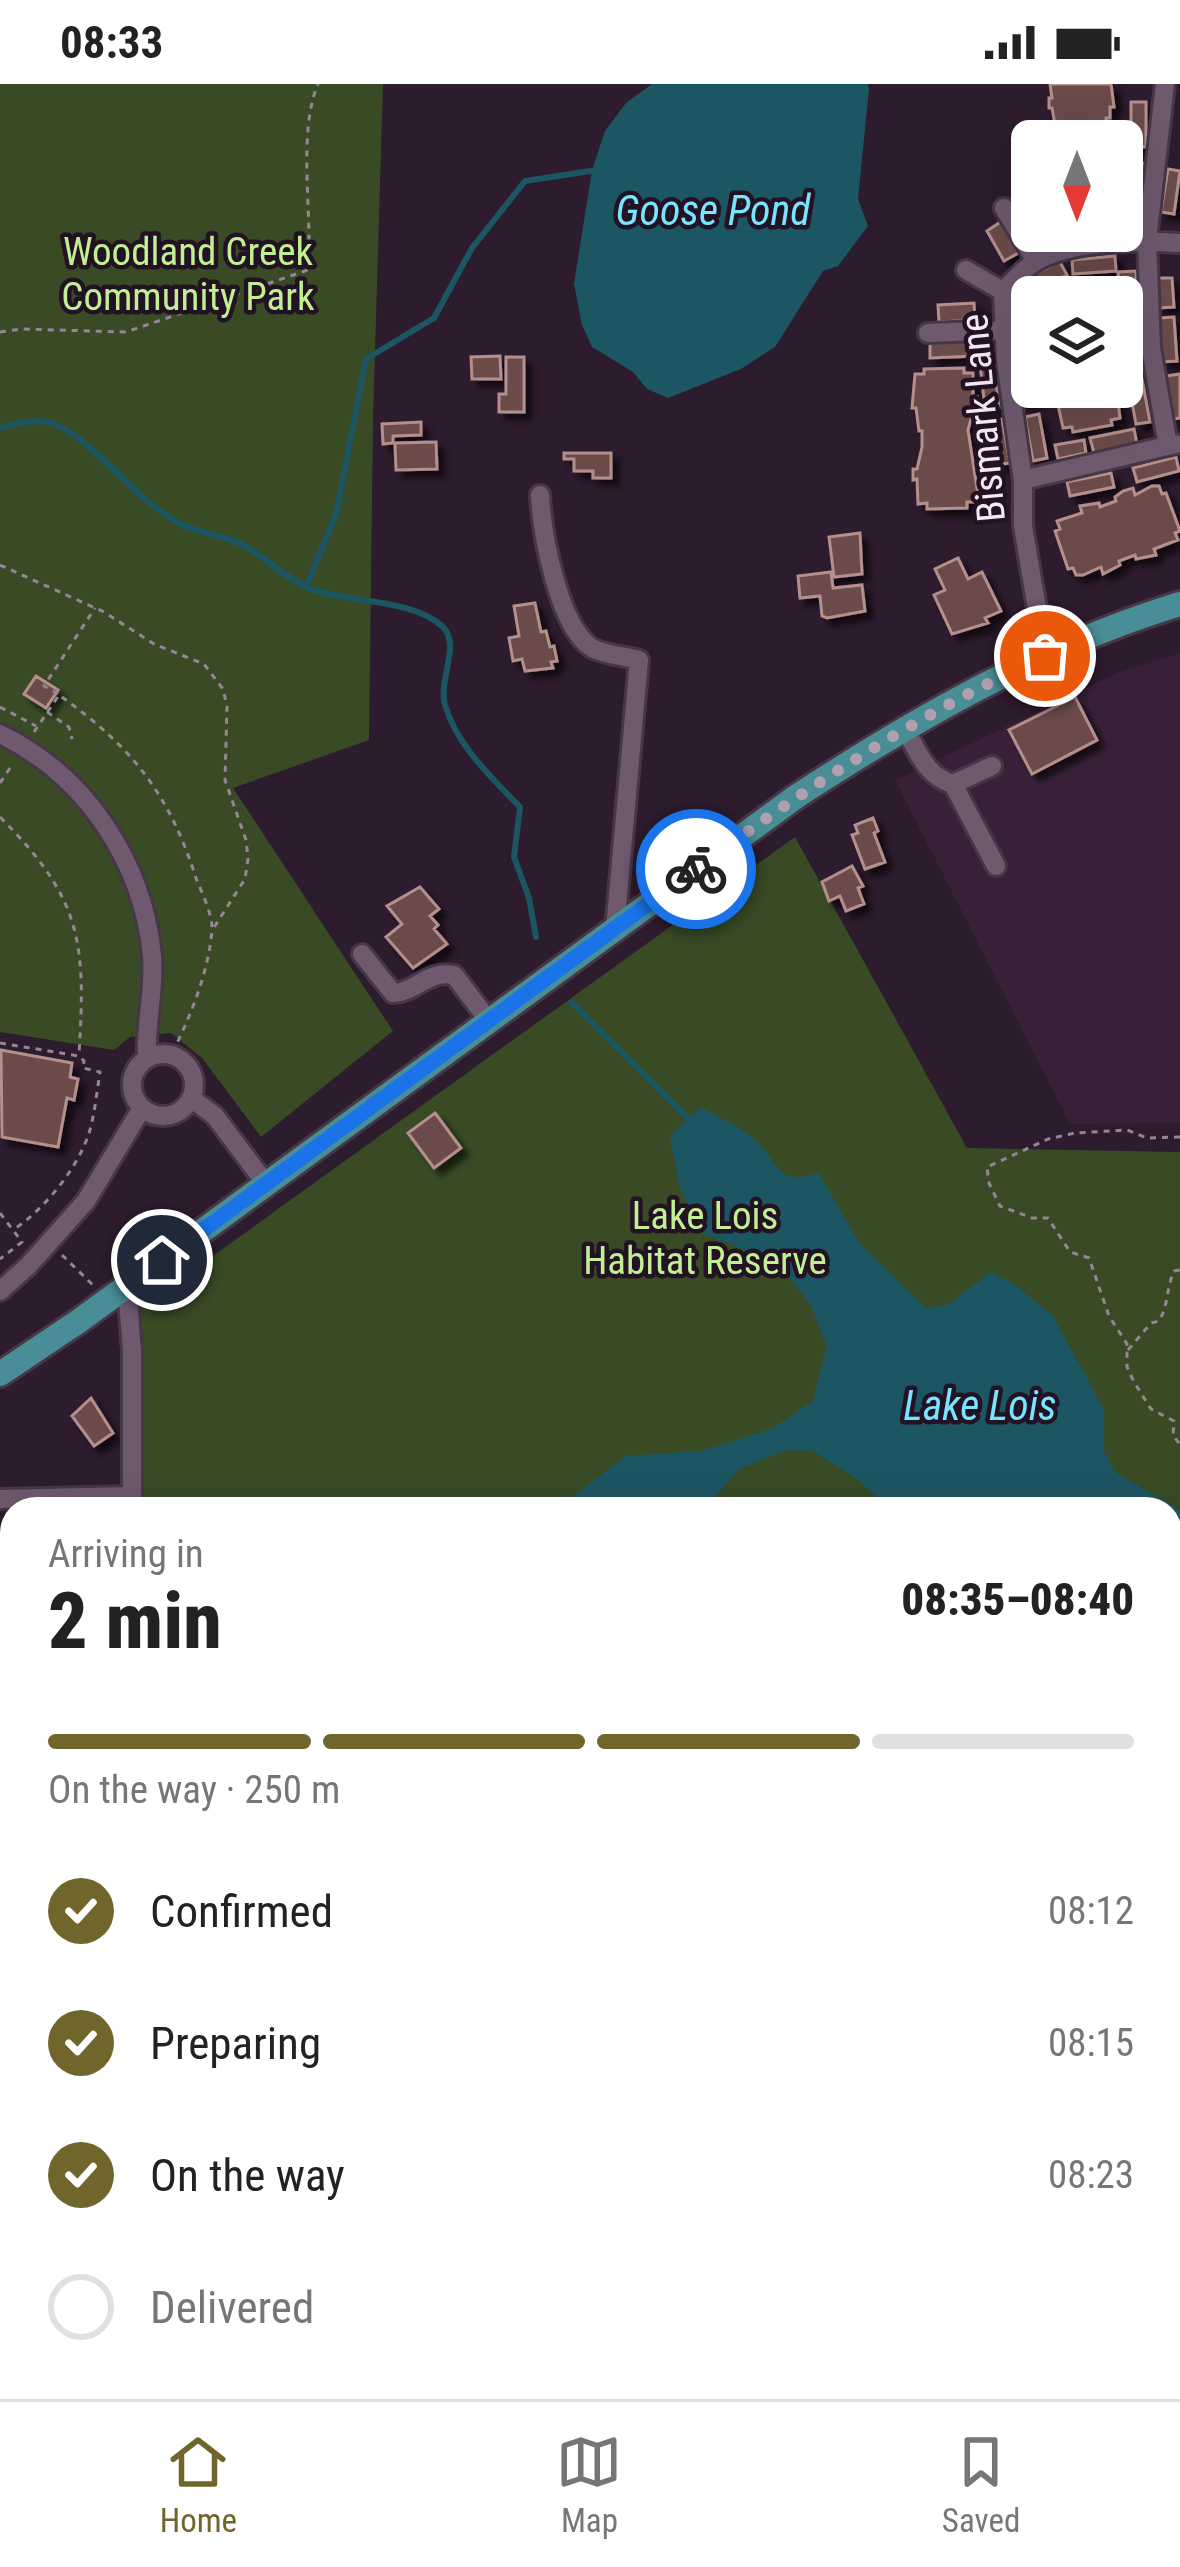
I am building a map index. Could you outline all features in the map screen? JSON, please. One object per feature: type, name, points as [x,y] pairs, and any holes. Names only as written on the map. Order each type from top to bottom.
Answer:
[{"type":"main road","points":[[0,1374],[797,796],[904,727],[1045,656],[1180,604]]},
{"type":"street","points":[[1023,480],[1174,445],[1151,348],[1147,240],[1165,84]]},
{"type":"street","points":[[1004,208],[1036,261],[1050,254],[1147,240],[1180,243]]},
{"type":"street","name":"Bismark Lane","points":[[1036,261],[1004,292],[1003,331],[1023,480],[1023,526],[1045,656]]},
{"type":"street","points":[[966,270],[1004,292]]},
{"type":"street","points":[[928,333],[1003,331]]},
{"type":"street","points":[[540,495],[542,529],[571,625],[593,649],[639,660],[614,929]]},
{"type":"street","points":[[904,727],[928,769],[942,782],[953,784],[992,766]]},
{"type":"street","points":[[0,734],[61,774],[92,807],[132,874],[152,958],[147,1058]]},
{"type":"street","points":[[953,784],[996,866]]},
{"type":"street","points":[[362,954],[393,993],[407,991],[435,974],[454,975],[489,1021]]},
{"type":"street","points":[[171,1055],[189,1069],[194,1088],[172,1114],[152,1114],[142,1108],[132,1082],[136,1068],[147,1058],[171,1055]]},
{"type":"street","points":[[190,1098],[215,1116],[266,1184]]},
{"type":"street","points":[[0,1291],[86,1201],[142,1108]]},
{"type":"street","points":[[117,1293],[132,1351],[132,1497]]},
{"type":"path","points":[[0,332],[126,332],[308,270],[312,226],[308,126],[318,84]]},
{"type":"path","points":[[0,565],[94,608],[154,644],[204,664],[223,689],[227,706],[225,780],[248,859],[245,879],[212,930],[191,1014],[171,1055]]},
{"type":"path","points":[[94,608],[44,686],[117,740],[165,801],[184,840],[212,930]]},
{"type":"path","points":[[0,783],[59,694]]},
{"type":"path","points":[[0,707],[38,727]]},
{"type":"path","points":[[47,712],[69,727],[72,739]]},
{"type":"path","points":[[0,818],[39,856],[75,929],[83,986],[79,1056]]},
{"type":"path","points":[[0,1043],[79,1056],[83,1068],[100,1072],[89,1133],[60,1183],[31,1219],[13,1230]]},
{"type":"path","points":[[1180,1137],[1147,1138],[1127,1130],[1076,1133],[1048,1139],[986,1167],[1000,1206],[1032,1218],[1048,1218],[1070,1252],[1089,1258],[1108,1316],[1127,1344],[1127,1367],[1134,1382],[1150,1409],[1174,1420],[1173,1436],[1180,1444]]},
{"type":"path","points":[[0,1213],[22,1242],[0,1259]]},
{"type":"path","points":[[48,1242],[117,1293]]},
{"type":"path","points":[[1127,1351],[1140,1333],[1159,1321],[1168,1306],[1174,1271],[1180,1270]]},
{"type":"shaded area","points":[[1180,653],[1180,1123],[1070,1124],[895,780],[1117,673]]},
{"type":"green space","name":"Woodland Creek Community Park","points":[[0,84],[383,84],[369,740],[233,788],[393,1031],[261,1137],[202,1058],[171,1033],[130,1037],[114,1050],[0,1032]]},
{"type":"green space","name":"Lake Lois Habitat Reserve","points":[[795,837],[967,1148],[1180,1152],[1180,1497],[137,1497],[135,1312]]},
{"type":"water","name":"Goose Pond","points":[[652,84],[868,84],[869,89],[858,199],[868,226],[838,266],[823,271],[775,347],[741,369],[668,398],[647,389],[633,372],[592,347],[574,284],[592,170],[605,131],[626,103]]},
{"type":"water","name":"Lake Lois","points":[[701,1107],[751,1136],[784,1174],[819,1173],[859,1243],[926,1308],[947,1305],[991,1272],[1014,1284],[1053,1316],[1104,1410],[1104,1451],[1115,1472],[1158,1497],[877,1497],[813,1451],[787,1450],[739,1469],[715,1497],[572,1497],[626,1456],[702,1451],[773,1428],[813,1401],[827,1346],[810,1304],[779,1264],[702,1233],[680,1189],[670,1136]]},
{"type":"building","points":[[1050,84],[1111,84],[1114,107],[1106,120],[1054,120],[1049,108]]},
{"type":"building","points":[[1131,102],[1146,102],[1146,147],[1143,120],[1131,120]]},
{"type":"building","points":[[1168,169],[1180,171],[1174,214],[1161,212]]},
{"type":"building","points":[[1002,221],[1011,236],[1011,252],[1020,252],[1004,261],[987,231]]},
{"type":"building","points":[[1115,256],[1116,271],[1073,274],[1072,260]]},
{"type":"building","points":[[1060,262],[1067,275],[1035,276]]},
{"type":"building","points":[[1157,278],[1172,278],[1174,307],[1159,308]]},
{"type":"building","points":[[974,303],[975,320],[939,322],[938,305]]},
{"type":"building","points":[[1174,317],[1177,361],[1162,362],[1159,318]]},
{"type":"building","points":[[975,341],[975,356],[930,358],[930,343]]},
{"type":"building","points":[[500,356],[501,379],[472,379],[471,357]]},
{"type":"building","points":[[506,357],[524,357],[524,412],[499,412],[499,394],[506,394]]},
{"type":"building","points":[[994,363],[999,407],[985,408],[980,364]]},
{"type":"building","points":[[964,368],[964,373],[973,373],[973,397],[977,397],[968,430],[978,495],[975,502],[967,502],[967,508],[927,509],[927,503],[918,504],[917,479],[913,480],[922,447],[922,431],[916,408],[912,408],[915,374],[924,374],[924,369]]},
{"type":"building","points":[[1180,374],[1180,418],[1173,419],[1166,376]]},
{"type":"building","points":[[1143,384],[1150,422],[1136,424],[1133,408],[1143,408]]},
{"type":"building","points":[[1059,408],[1119,408],[1120,418],[1111,420],[1112,425],[1073,432],[1072,427],[1063,428]]},
{"type":"building","points":[[1039,414],[1047,458],[1033,461],[1025,417]]},
{"type":"building","points":[[1002,419],[1010,463],[996,465],[988,422]]},
{"type":"building","points":[[421,422],[421,435],[393,436],[393,443],[383,444],[382,424]]},
{"type":"building","points":[[1134,429],[1137,444],[1094,453],[1090,438]]},
{"type":"building","points":[[1084,440],[1086,453],[1058,459],[1055,445]]},
{"type":"building","points":[[436,442],[437,469],[396,470],[395,443]]},
{"type":"building","points":[[564,453],[611,453],[611,478],[574,471],[574,459],[564,459]]},
{"type":"building","points":[[1176,457],[1179,471],[1137,482],[1133,468]]},
{"type":"building","points":[[1111,473],[1114,487],[1070,496],[1067,482]]},
{"type":"building","points":[[1152,486],[1166,493],[1180,531],[1175,533],[1178,540],[1154,549],[1156,555],[1119,561],[1120,565],[1103,574],[1101,567],[1083,575],[1068,569],[1055,531],[1060,529],[1057,521],[1082,513],[1080,506],[1099,503],[1100,507],[1116,501],[1123,491],[1133,488],[1135,495]]},
{"type":"building","points":[[860,533],[862,574],[834,577],[829,537]]},
{"type":"building","points":[[958,558],[968,579],[982,572],[1001,611],[985,618],[988,623],[952,634],[934,595],[945,590],[935,569]]},
{"type":"building","points":[[831,572],[833,588],[862,585],[865,611],[827,618],[822,616],[820,596],[800,598],[798,576]]},
{"type":"building","points":[[535,603],[541,632],[546,631],[557,661],[551,662],[553,668],[525,671],[522,659],[513,661],[509,638],[519,636],[514,606]]},
{"type":"building","points":[[36,676],[58,690],[46,708],[24,694]]},
{"type":"building","points":[[1075,697],[1097,740],[1032,774],[1009,730]]},
{"type":"building","points":[[873,818],[885,862],[865,869],[852,835],[858,833],[855,825]]},
{"type":"building","points":[[852,866],[863,886],[858,888],[864,904],[846,911],[840,896],[829,901],[822,882]]},
{"type":"building","points":[[420,887],[439,909],[430,916],[447,944],[413,968],[386,937],[402,924],[387,906]]},
{"type":"building","points":[[1,1050],[72,1063],[70,1077],[78,1079],[74,1100],[67,1098],[58,1147],[2,1137]]},
{"type":"building","points":[[435,1113],[461,1148],[434,1168],[408,1133]]},
{"type":"building","points":[[91,1398],[113,1433],[94,1446],[72,1416]]},
{"type":"waterway","points":[[306,587],[336,514],[366,359],[434,318],[472,248],[525,181],[597,170]]},
{"type":"waterway","points":[[0,428],[34,421],[54,424],[85,443],[148,502],[183,525],[243,545],[304,586],[414,610],[443,627],[450,643],[444,695],[451,720],[476,760],[520,807],[514,857],[536,937]]},
{"type":"waterway","points":[[571,1002],[692,1122]]},
{"type":"way so far","points":[[696,869],[904,727],[1045,656]]},
{"type":"route","points":[[162,1260],[696,869]]}]
